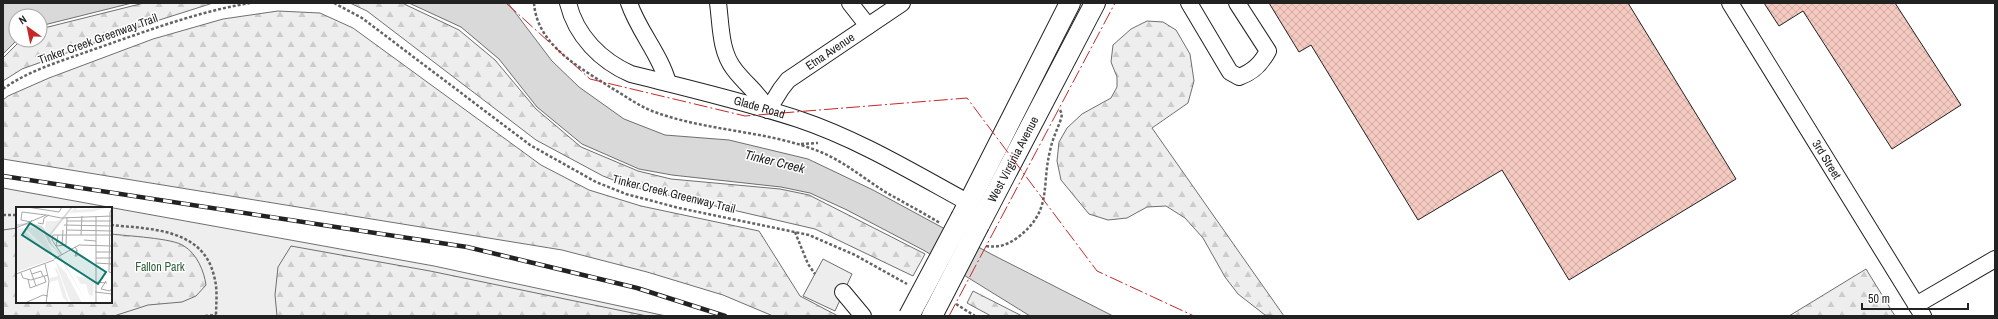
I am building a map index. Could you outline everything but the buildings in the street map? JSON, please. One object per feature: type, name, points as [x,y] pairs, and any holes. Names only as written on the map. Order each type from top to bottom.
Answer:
[{"type":"main road","name":"West Virginia Avenue","points":[[910,316],[1070,3]]},
{"type":"main road","name":"West Virginia Avenue","points":[[932,316],[1095,3]]},
{"type":"street","name":"Glade Road","points":[[568,3],[579,29],[591,47],[606,61],[631,74],[718,94],[799,119],[883,156],[965,210]]},
{"type":"street","points":[[629,3],[642,32],[664,67],[668,83]]},
{"type":"street","points":[[718,3],[722,38],[733,68],[760,96],[768,110]]},
{"type":"street","points":[[850,3],[868,26]]},
{"type":"street","name":"Etna Avenue","points":[[768,110],[788,80],[902,3]]},
{"type":"street","points":[[1189,3],[1230,72],[1239,77],[1249,73],[1261,63],[1268,51],[1237,3]]},
{"type":"street","name":"3rd Street","points":[[1730,3],[1919,310]]},
{"type":"street","points":[[1919,310],[1995,259]]},
{"type":"street","points":[[843,292],[863,316]]},
{"type":"path","name":"Tinker Creek Greenway Trail","points":[[3,89],[41,69],[140,33],[202,14],[250,3]]},
{"type":"path","name":"Tinker Creek Greenway Trail","points":[[334,3],[362,18],[530,145],[596,182],[626,194],[672,206],[809,235],[855,255],[910,285]]},
{"type":"path","points":[[3,215],[16,215]]},
{"type":"path","points":[[112,225],[158,230],[177,234],[191,242],[209,263],[214,275],[216,316],[205,316]]},
{"type":"path","points":[[794,232],[803,254],[815,274]]},
{"type":"path","points":[[959,306],[975,316]]},
{"type":"green space","points":[[144,3],[213,3],[150,23],[22,69],[3,81],[3,58],[13,48],[48,48],[48,27]]},
{"type":"green space","points":[[350,3],[402,3],[459,30],[495,60],[536,109],[581,147],[638,171],[671,179],[780,189],[809,195],[925,254],[913,276],[815,229],[629,186],[603,176],[536,140],[367,11]]},
{"type":"green space","points":[[278,11],[320,13],[353,28],[541,165],[589,190],[641,206],[759,231],[800,296],[838,316],[773,316],[723,295],[647,272],[562,250],[3,159],[3,100],[8,96],[49,78],[153,39],[223,19]]},
{"type":"green space","points":[[1147,21],[1163,22],[1176,30],[1190,54],[1194,81],[1188,103],[1152,128],[1284,316],[1265,315],[1238,294],[1225,277],[1203,238],[1185,218],[1166,206],[1147,207],[1127,218],[1108,220],[1089,214],[1061,180],[1057,161],[1059,142],[1067,128],[1082,114],[1111,98],[1117,87],[1117,77],[1111,62],[1113,45],[1131,29]]},
{"type":"green space","name":"Fallon Park","points":[[3,188],[108,207],[16,207],[16,303],[112,303],[112,208],[434,266],[666,316],[3,316]]},
{"type":"green space","points":[[16,228],[16,303],[112,303],[112,234],[160,239],[184,246],[189,249],[199,263],[204,274],[206,285],[196,296],[182,302],[148,305],[114,316],[3,316],[3,230]]},
{"type":"green space","points":[[291,246],[430,271],[647,316],[277,316],[275,295],[278,267]]},
{"type":"green space","points":[[1866,269],[1895,316],[1789,316]]},
{"type":"green space","points":[[973,291],[1022,316],[991,316],[967,303]]},
{"type":"shaded area","points":[[823,259],[852,274],[835,311],[803,296]]},
{"type":"water","points":[[3,3],[132,3],[48,24],[48,8],[8,8],[9,48],[3,54]]},
{"type":"water","name":"Tinker Creek","points":[[409,3],[508,3],[552,61],[579,87],[624,119],[665,135],[729,140],[808,159],[873,190],[993,255],[1113,316],[1030,316],[925,251],[847,210],[810,193],[781,187],[672,175],[639,169],[582,144],[537,107],[499,59],[461,27]]},
{"type":"railway","points":[[3,176],[467,247],[637,288],[725,316]]},
{"type":"power","points":[[506,3],[590,79],[745,116],[967,98],[1097,271],[1194,316]]},
{"type":"power","points":[[949,316],[1115,3]]}]
